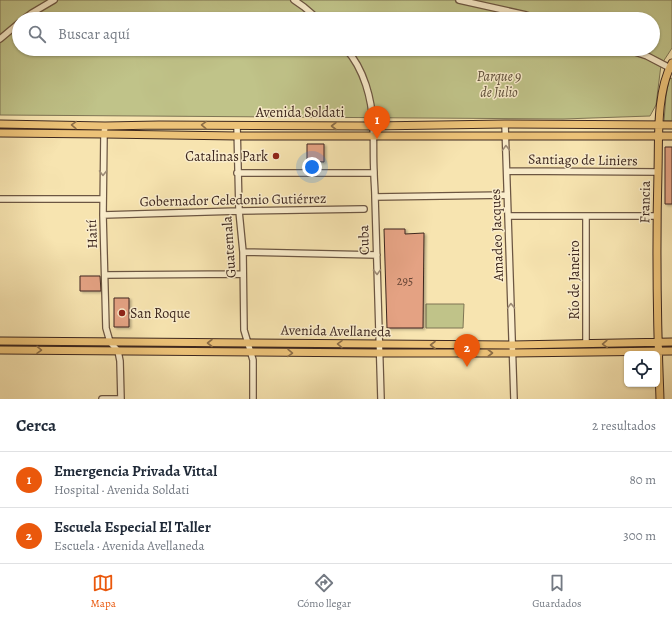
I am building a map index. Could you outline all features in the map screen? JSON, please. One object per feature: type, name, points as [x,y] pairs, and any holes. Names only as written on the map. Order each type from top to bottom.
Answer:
[{"type":"main road","name":"Francia","points":[[658,351],[657,216],[659,136],[662,96],[665,81],[671,67]]},
{"type":"main road","name":"Avenida Soldati","points":[[0,124],[105,126],[159,124],[373,126],[505,124],[672,125]]},
{"type":"main road","name":"Avenida Soldati","points":[[0,133],[237,136],[672,136]]},
{"type":"main road","name":"Avenida Avellaneda","points":[[0,341],[512,345],[672,342]]},
{"type":"main road","name":"Avenida Avellaneda","points":[[0,350],[379,353],[624,351]]},
{"type":"main road","name":"Avenida Avellaneda","points":[[660,351],[672,351]]},
{"type":"main road","name":"Francia","points":[[660,387],[660,399]]},
{"type":"street","points":[[34,12],[54,0]]},
{"type":"street","points":[[294,0],[310,12]]},
{"type":"street","points":[[459,0],[517,12]]},
{"type":"street","points":[[0,38],[12,29]]},
{"type":"street","name":"Cuba","points":[[350,56],[366,85],[373,126],[381,399]]},
{"type":"street","points":[[646,56],[671,67]]},
{"type":"street","name":"Amadeo Jacques","points":[[505,124],[514,399]]},
{"type":"street","name":"Guatemala","points":[[237,125],[237,173],[244,274],[244,330],[253,360],[253,399]]},
{"type":"street","name":"Haití","points":[[105,126],[103,215],[106,328],[110,342]]},
{"type":"street","name":"Santiago de Liniers","points":[[507,171],[658,172]]},
{"type":"street","points":[[237,173],[374,173]]},
{"type":"street","points":[[375,197],[507,195]]},
{"type":"street","points":[[0,199],[103,199]]},
{"type":"street","name":"Gobernador Celedonio Gutiérrez","points":[[103,215],[364,209]]},
{"type":"street","points":[[508,216],[657,216]]},
{"type":"street","name":"Río de Janeiro","points":[[586,216],[586,344]]},
{"type":"street","points":[[243,252],[377,254]]},
{"type":"street","points":[[105,275],[244,274]]},
{"type":"street","points":[[102,399],[121,399],[120,361],[118,351],[110,342]]},
{"type":"green space","name":"Parque 9 de Julio","points":[[0,0],[672,0],[672,48],[661,65],[656,105],[650,116],[563,119],[0,115]]},
{"type":"green space","points":[[672,78],[672,121],[664,121],[669,79]]},
{"type":"green space","points":[[426,304],[464,304],[463,328],[426,328]]},
{"type":"building","points":[[307,144],[324,144],[324,162],[307,161]]},
{"type":"building","points":[[665,147],[672,147],[672,204],[665,204]]},
{"type":"building","points":[[384,229],[405,229],[405,234],[424,233],[423,328],[387,328]]},
{"type":"building","points":[[80,276],[100,276],[101,291],[80,291]]},
{"type":"building","name":"San Roque","points":[[114,298],[129,298],[129,327],[114,327]]},
{"type":"place","name":"Emergencia Privada Vittal","points":[[377,139]]},
{"type":"place","name":"Catalinas Park","points":[[276,156]]},
{"type":"place","name":"San Roque","points":[[122,313]]},
{"type":"place","name":"Escuela Especial El Taller","points":[[467,367]]}]
